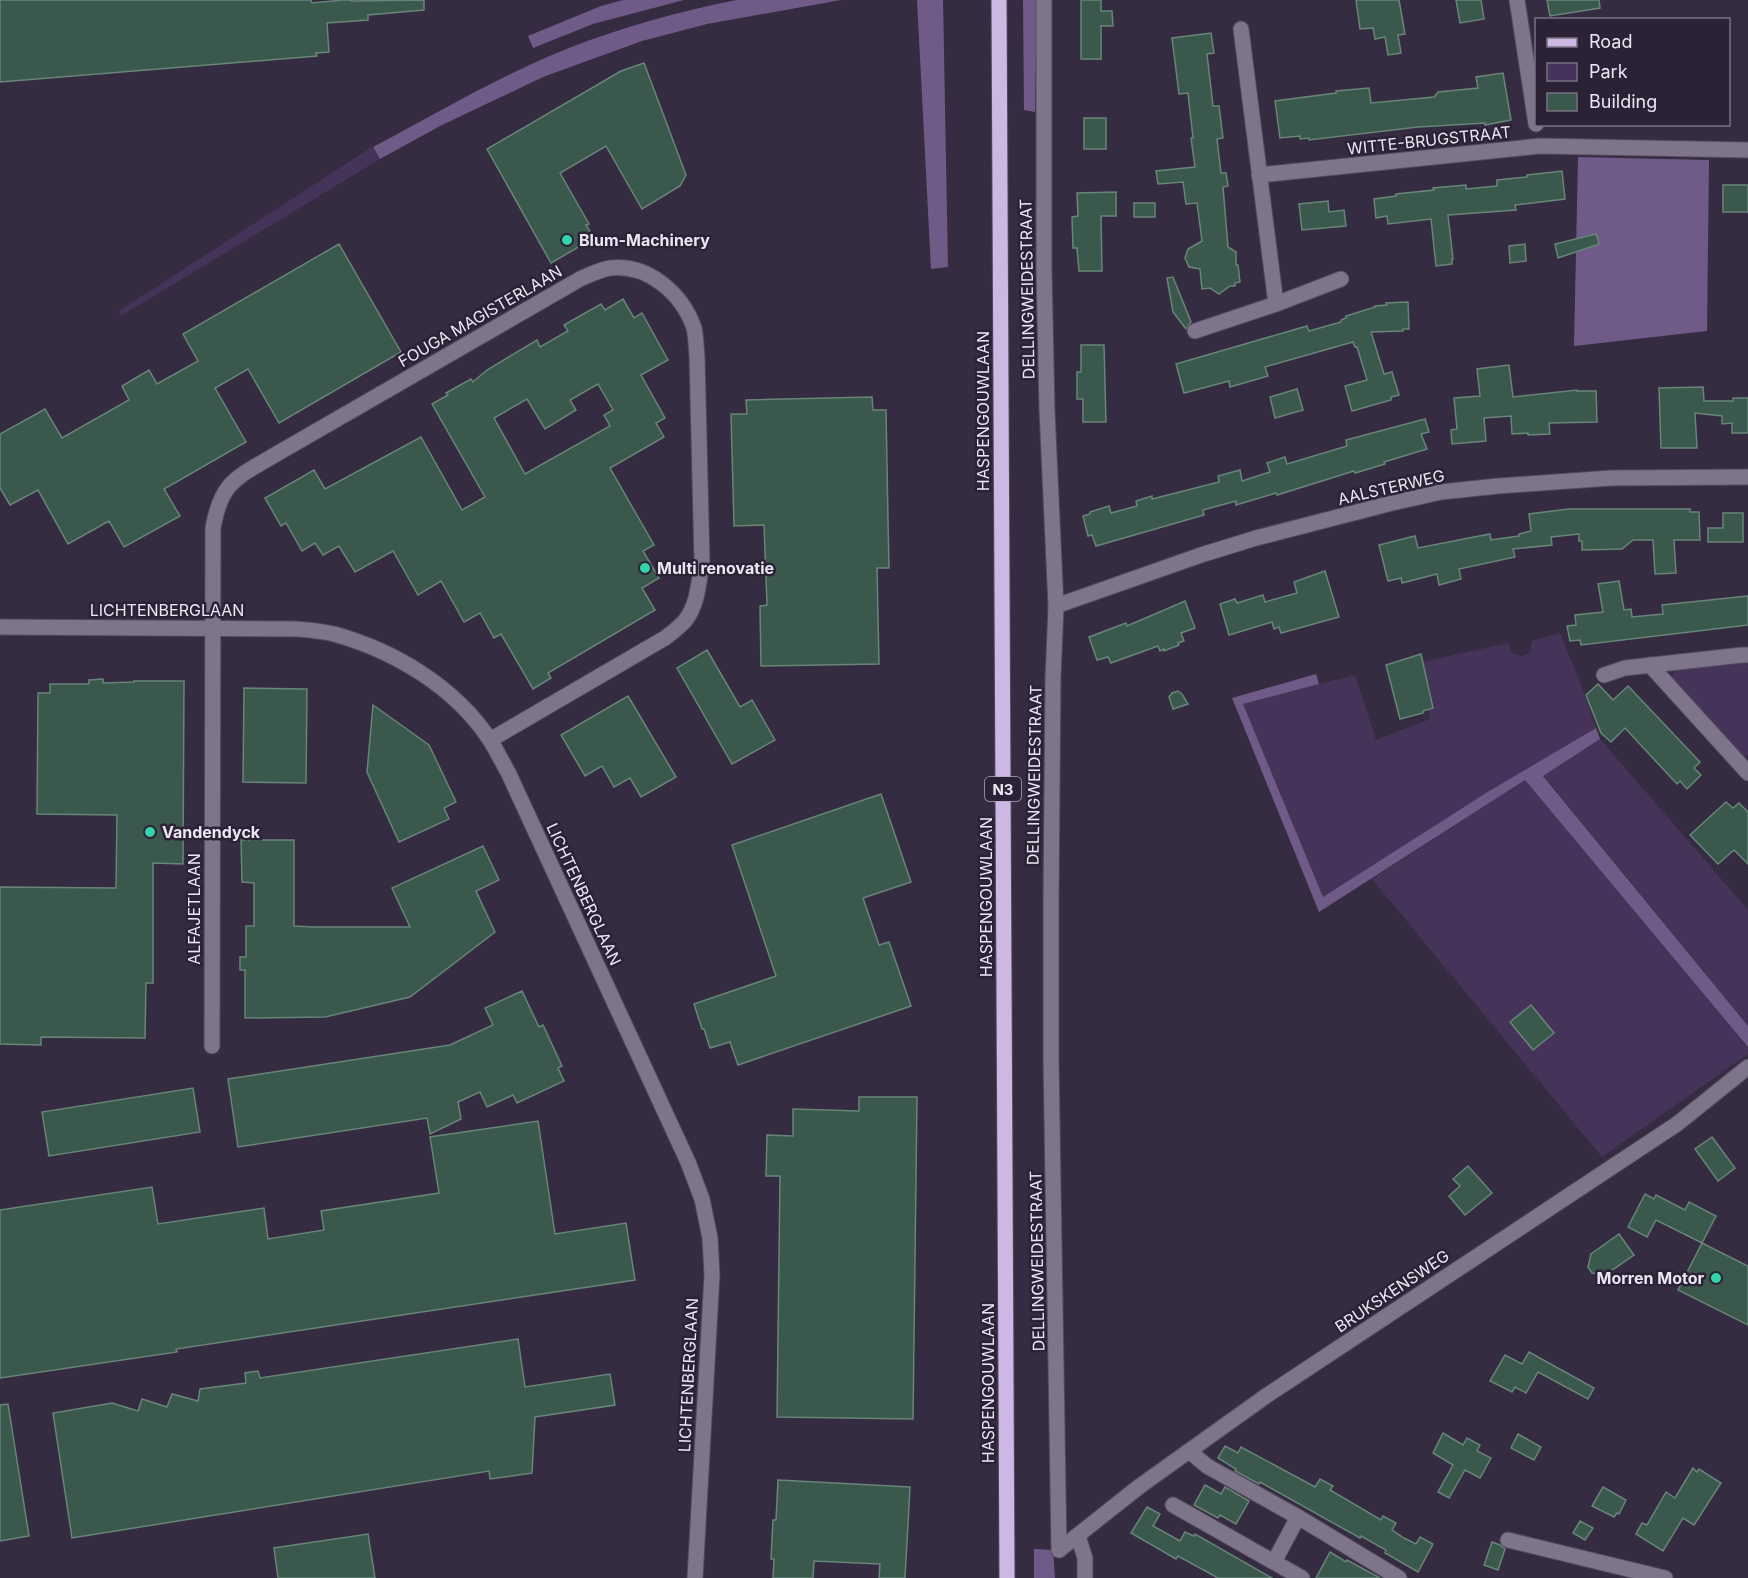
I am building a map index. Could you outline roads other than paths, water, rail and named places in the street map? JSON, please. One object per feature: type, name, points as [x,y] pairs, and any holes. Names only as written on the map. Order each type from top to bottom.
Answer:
[{"type":"main road","name":"HASPENGOUWLAAN","points":[[999,0],[1007,1578]]},
{"type":"street","name":"DELLINGWEIDESTRAAT","points":[[1044,0],[1044,270],[1047,410],[1056,606],[1053,702],[1051,1025],[1059,1550]]},
{"type":"street","points":[[1517,0],[1535,112]]},
{"type":"street","points":[[1241,29],[1276,304]]},
{"type":"street","points":[[1537,126],[1540,146]]},
{"type":"street","name":"WITTE-BRUGSTRAAT","points":[[1259,175],[1540,146],[1748,150]]},
{"type":"street","name":"FOUGA MAGISTERLAAN","points":[[212,628],[213,528],[224,490],[233,481],[580,279],[611,268],[632,270],[650,276],[667,286],[681,303],[694,329],[697,356],[702,561],[699,587],[694,604],[685,621],[665,638],[490,740]]},
{"type":"street","points":[[1195,331],[1341,279]]},
{"type":"street","name":"AALSTERWEG","points":[[1056,606],[1256,538],[1441,492],[1600,479],[1748,477]]},
{"type":"street","name":"LICHTENBERGLAAN","points":[[0,627],[297,629],[332,634],[398,659],[426,676],[463,707],[490,740],[508,772],[688,1162],[702,1199],[710,1239],[712,1275],[695,1578]]},
{"type":"street","name":"ALFAJETLAAN","points":[[212,628],[212,1046]]},
{"type":"street","points":[[1604,675],[1625,668],[1748,656]]},
{"type":"street","points":[[1650,665],[1748,773]]},
{"type":"street","name":"BRUKSKENSWEG","points":[[1059,1550],[1140,1486],[1266,1396],[1677,1124],[1748,1067]]},
{"type":"street","points":[[1189,1451],[1207,1466],[1399,1578]]},
{"type":"street","points":[[1173,1504],[1302,1578]]},
{"type":"street","points":[[1274,1562],[1298,1517]]},
{"type":"street","points":[[1078,1536],[1084,1558],[1085,1578]]},
{"type":"street","points":[[1508,1540],[1665,1578]]},
{"type":"place","name":"Blum-Machinery","points":[[567,240]]},
{"type":"place","name":"Multi renovatie","points":[[645,568]]},
{"type":"place","name":"Vandendyck","points":[[150,832]]},
{"type":"place","name":"Morren Motor","points":[[1716,1278]]}]
